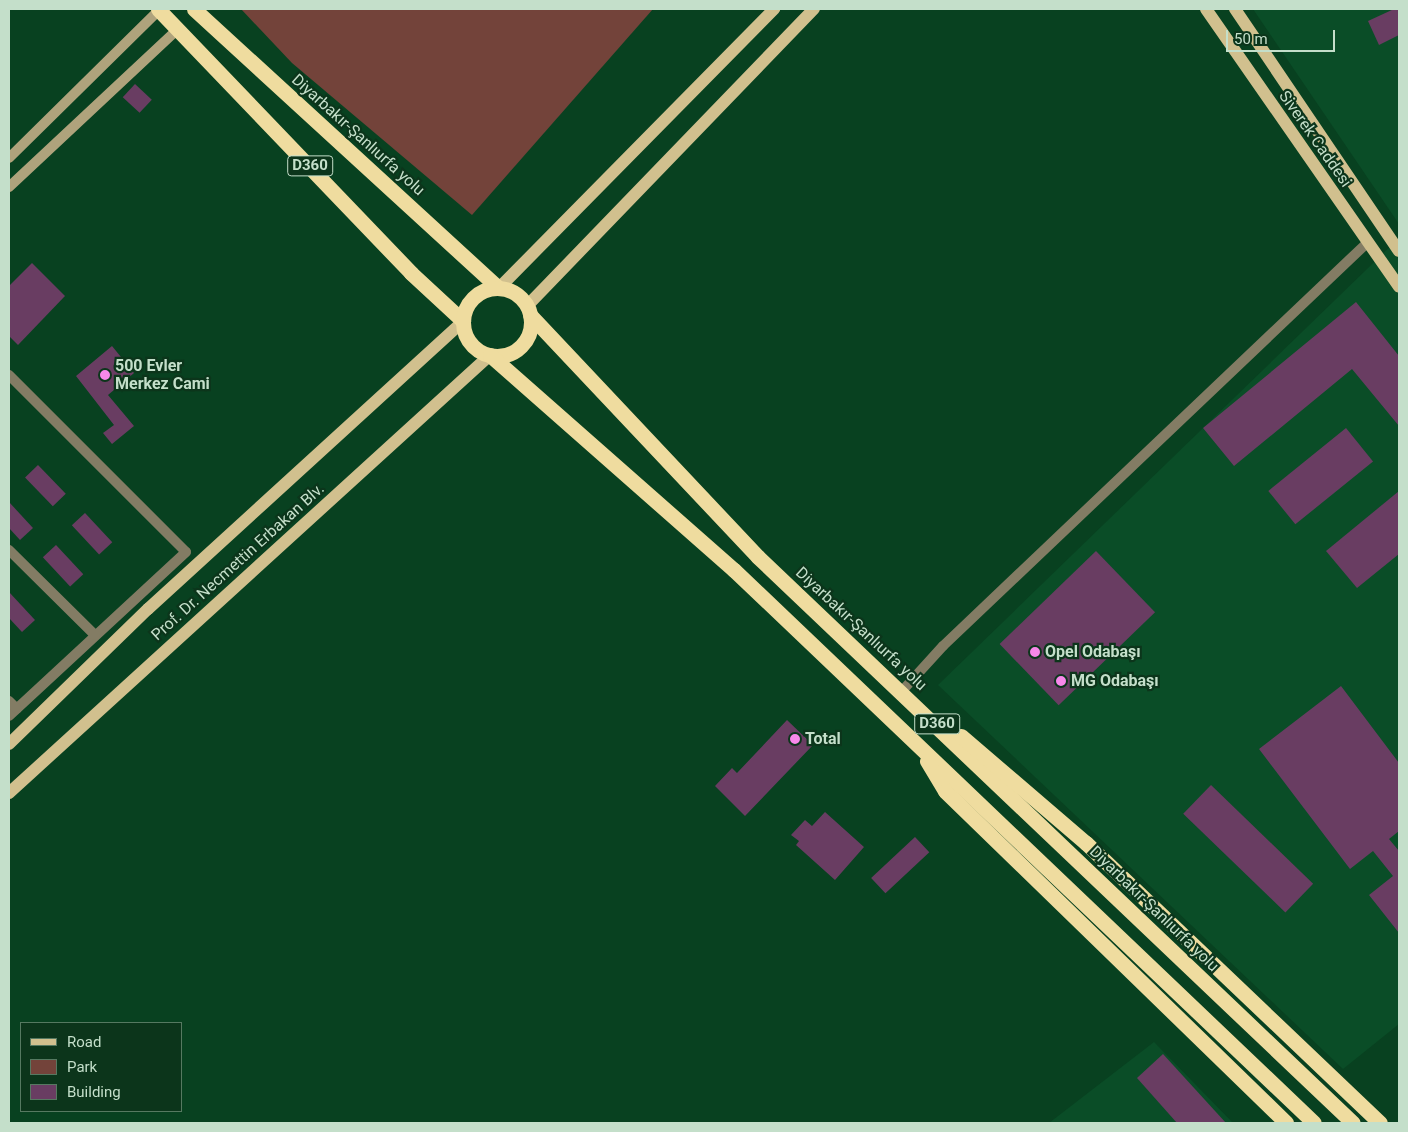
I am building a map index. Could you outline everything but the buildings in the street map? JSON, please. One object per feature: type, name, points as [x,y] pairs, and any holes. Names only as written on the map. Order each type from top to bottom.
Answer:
[{"type":"highway","name":"D360","points":[[159,9],[180,28],[411,274],[463,321],[470,342],[490,355],[734,570],[1314,1123]]},
{"type":"highway","name":"Diyarbakır-Şanlıurfa yolu","points":[[194,9],[498,288]]},
{"type":"highway","name":"D360","points":[[498,288],[515,293],[529,311]]},
{"type":"highway","points":[[463,321],[478,294],[498,288]]},
{"type":"highway","name":"Diyarbakır-Şanlıurfa yolu","points":[[529,311],[758,557],[902,691],[1353,1123]]},
{"type":"highway","points":[[490,355],[509,354],[524,343],[529,311]]},
{"type":"highway","points":[[902,691],[991,759],[1086,843],[1380,1123]]},
{"type":"highway","points":[[916,742],[945,791],[1286,1123]]},
{"type":"main road","points":[[498,288],[774,9]]},
{"type":"main road","points":[[529,311],[814,9]]},
{"type":"main road","name":"Siverek Caddesi","points":[[1206,9],[1399,287]]},
{"type":"main road","name":"Siverek Caddesi","points":[[1236,9],[1399,250]]},
{"type":"main road","name":"Prof. Dr. Necmettin Erbakan Blv.","points":[[9,744],[148,609],[463,321]]},
{"type":"main road","name":"Prof. Dr. Necmettin Erbakan Blv.","points":[[9,793],[490,355]]},
{"type":"street","points":[[9,158],[159,9]]},
{"type":"street","points":[[9,187],[180,28]]},
{"type":"street","points":[[902,691],[943,646],[1368,242]]},
{"type":"street","points":[[9,375],[186,552],[11,708]]},
{"type":"street","points":[[9,550],[95,635]]},
{"type":"shaded area","points":[[1253,9],[1399,9],[1399,224]]},
{"type":"shaded area","points":[[1399,238],[1399,1024],[1343,1069],[938,685]]},
{"type":"shaded area","points":[[1154,1042],[1233,1123],[1049,1123]]},
{"type":"green space","points":[[241,9],[653,9],[472,215],[292,63]]},
{"type":"place","name":"500 Evler Merkez Cami","points":[[105,375]]},
{"type":"place","name":"Opel Odabaşı","points":[[1035,652]]},
{"type":"place","name":"MG Odabaşı","points":[[1061,681]]},
{"type":"place","name":"Total","points":[[795,739]]}]
